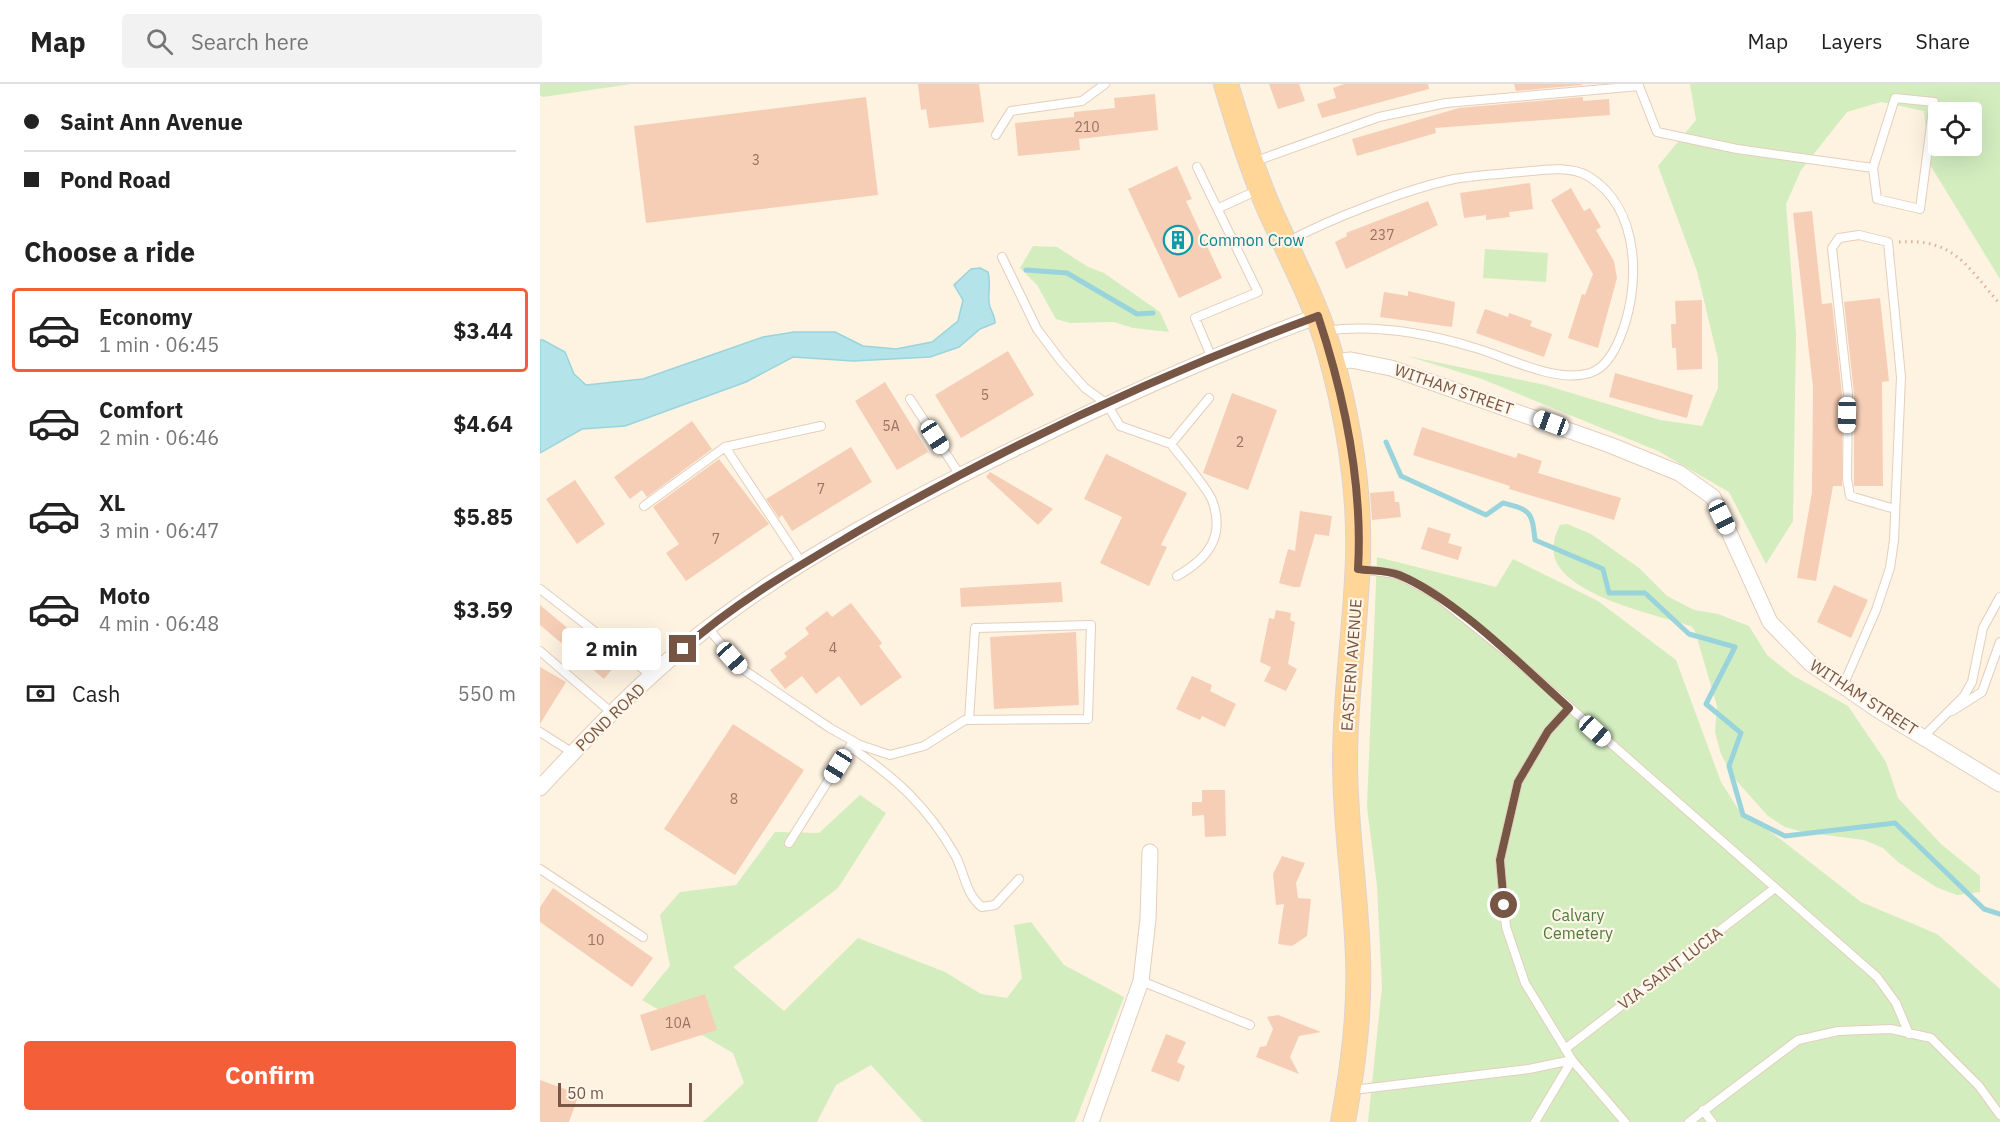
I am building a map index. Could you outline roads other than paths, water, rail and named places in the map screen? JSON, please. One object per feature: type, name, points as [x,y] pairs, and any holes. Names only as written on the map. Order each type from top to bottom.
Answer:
[{"type":"main road","name":"EASTERN AVENUE","points":[[1226,84],[1252,163],[1320,323],[1332,362],[1351,455],[1356,501],[1358,569],[1345,758],[1346,822],[1358,956],[1359,1006],[1343,1122]]},
{"type":"street","name":"POND ROAD","points":[[540,788],[613,714],[708,628],[802,565],[960,475],[1107,404],[1211,356],[1320,323]]},
{"type":"street","name":"WITHAM STREET","points":[[1332,362],[1351,360],[1391,368],[1599,441],[1679,473],[1713,497],[1770,622],[1811,664],[2000,784]]},
{"type":"street","points":[[1090,1122],[1141,981],[1148,919],[1150,852]]},
{"type":"lane","points":[[996,135],[1011,111],[1082,101],[1105,84]]},
{"type":"lane","points":[[1252,163],[1379,117],[1446,103],[1639,86],[1657,132],[1737,149],[1873,168]]},
{"type":"lane","points":[[1895,98],[1934,102],[1920,209],[1877,199],[1873,168],[1895,98]]},
{"type":"lane","points":[[1197,167],[1258,292],[1195,318],[1211,356]]},
{"type":"lane","points":[[1285,243],[1354,213],[1454,179],[1553,169],[1587,175],[1606,191],[1617,206],[1633,254],[1634,275],[1625,325],[1614,350],[1602,368],[1588,374],[1565,374],[1528,367],[1473,347],[1414,333],[1320,323]]},
{"type":"lane","points":[[1219,208],[1262,188]]},
{"type":"lane","points":[[1843,686],[1868,629],[1890,568],[1895,509],[1901,377],[1888,242],[1858,235],[1839,238],[1832,248],[1848,394],[1847,478],[1850,496],[1895,509]]},
{"type":"lane","points":[[1002,257],[1036,329],[1085,388],[1107,404],[1120,426],[1171,444],[1212,499],[1216,519],[1212,548],[1199,563],[1177,576]]},
{"type":"lane","points":[[1171,444],[1209,398]]},
{"type":"lane","points":[[910,399],[960,475]]},
{"type":"lane","points":[[644,506],[725,447],[821,426]]},
{"type":"lane","points":[[725,447],[802,565]]},
{"type":"lane","points":[[1358,569],[1396,574],[1433,593],[1509,654],[1877,978],[1896,1003],[1909,1034]]},
{"type":"lane","points":[[540,589],[653,676]]},
{"type":"lane","points":[[1924,736],[1964,696],[1971,682],[1983,628],[2000,597]]},
{"type":"lane","points":[[851,744],[890,755],[924,746],[969,720],[1088,718],[1091,625],[975,628],[969,720]]},
{"type":"lane","points":[[708,628],[741,668],[851,744],[890,774],[931,818],[956,857],[966,888],[982,907],[995,905],[1019,879]]},
{"type":"lane","points":[[1945,715],[1982,692],[2000,642]]},
{"type":"lane","points":[[540,651],[613,714]]},
{"type":"lane","points":[[1569,708],[1548,731],[1518,782],[1500,860],[1506,927],[1525,983],[1572,1060],[1624,1122]]},
{"type":"lane","points":[[540,732],[573,753]]},
{"type":"lane","points":[[789,843],[851,744]]},
{"type":"lane","points":[[540,869],[643,937]]},
{"type":"lane","name":"VIA SAINT LUCIA","points":[[1565,1049],[1775,888]]},
{"type":"lane","points":[[1141,981],[1250,1025]]},
{"type":"lane","points":[[1689,1122],[1798,1040],[1838,1031],[1891,1029],[1931,1038],[1979,1086],[2000,1116]]},
{"type":"lane","points":[[1348,1090],[1529,1069],[1572,1060]]},
{"type":"lane","points":[[1535,1122],[1572,1060]]},
{"type":"lane","points":[[1703,1110],[1713,1122]]},
{"type":"water","points":[[980,268],[988,272],[989,303],[995,323],[980,329],[959,347],[930,357],[853,361],[793,357],[746,382],[625,426],[582,429],[540,453],[540,340],[565,352],[574,374],[586,385],[643,379],[763,337],[794,332],[835,332],[863,346],[896,349],[932,342],[958,321],[963,300],[954,285],[971,269]]},
{"type":"waterway","points":[[1026,270],[1067,273],[1137,314],[1153,313]]},
{"type":"waterway","points":[[1386,442],[1401,476],[1486,515],[1503,503],[1525,510],[1533,523],[1535,540],[1603,569],[1609,593],[1645,593],[1689,634],[1735,647],[1706,704],[1741,733],[1729,766],[1743,815],[1785,836],[1895,823],[1984,909],[2000,914]]},
{"type":"place","name":"Common Crow","points":[[1178,240]]},
{"type":"park label","name":"Calvary Cemetery","points":[[1578,924]]}]
